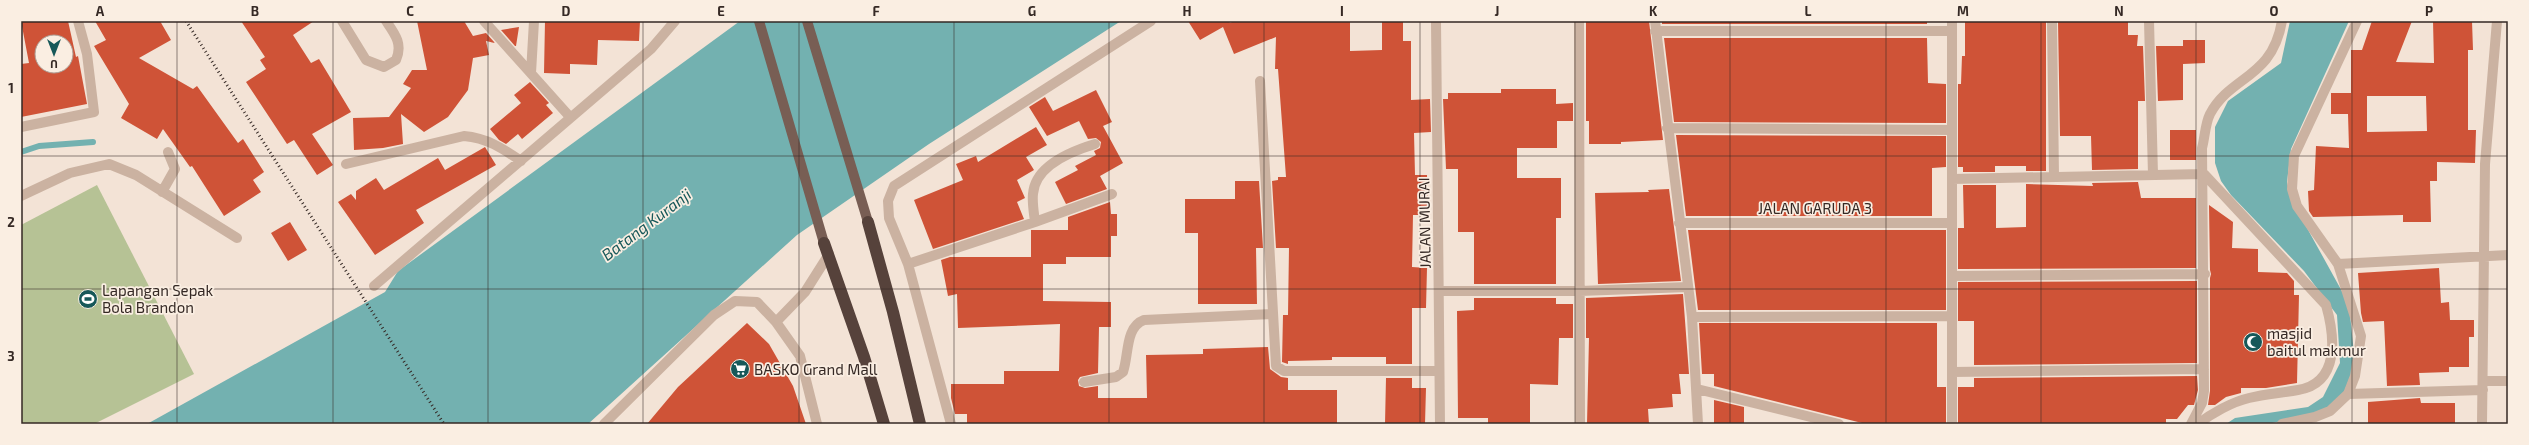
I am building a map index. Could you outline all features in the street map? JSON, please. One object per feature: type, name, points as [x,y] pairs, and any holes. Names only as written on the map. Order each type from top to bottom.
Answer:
[{"type":"highway","points":[[868,222],[893,312],[920,424]]},
{"type":"highway","points":[[824,243],[864,357],[884,424]]},
{"type":"main road","points":[[759,21],[824,243]]},
{"type":"main road","points":[[807,21],[868,222]]},
{"type":"street","points":[[21,127],[94,112],[87,54],[78,21]]},
{"type":"street","points":[[342,21],[366,60],[384,67],[396,60],[399,48],[397,38],[386,21]]},
{"type":"street","points":[[484,21],[570,117]]},
{"type":"street","points":[[531,73],[534,21]]},
{"type":"street","points":[[374,286],[570,117],[652,49],[675,21]]},
{"type":"street","points":[[951,424],[908,264],[889,218],[888,202],[894,186],[1151,21]]},
{"type":"street","name":"JALAN MURAI","points":[[1436,21],[1440,424]]},
{"type":"street","points":[[1579,21],[1580,424]]},
{"type":"street","points":[[2052,21],[2054,177]]},
{"type":"street","points":[[2149,21],[2152,175]]},
{"type":"street","points":[[2191,424],[2202,403],[2204,369],[2205,274],[2204,174],[2202,148],[2210,115],[2221,99],[2255,73],[2267,60],[2276,44],[2282,21]]},
{"type":"street","points":[[2282,424],[2315,417],[2330,411],[2348,394],[2355,376],[2361,336],[2338,264],[2297,206],[2292,189],[2292,170],[2294,156],[2357,21]]},
{"type":"street","points":[[2482,424],[2484,164],[2497,21]]},
{"type":"street","points":[[1698,424],[1692,317],[1655,26],[1952,26],[1952,424]]},
{"type":"street","points":[[1260,81],[1276,366],[1284,371],[1439,371]]},
{"type":"street","points":[[1667,128],[1952,130]]},
{"type":"street","points":[[346,164],[464,136],[480,138],[490,142],[520,161]]},
{"type":"street","points":[[1035,222],[1033,193],[1039,176],[1052,164],[1073,150],[1095,144]]},
{"type":"street","points":[[162,192],[175,169],[168,152]]},
{"type":"street","points":[[21,196],[70,173],[109,164],[136,175],[237,238]]},
{"type":"street","points":[[1952,179],[2204,174],[2326,305],[2331,324],[2332,358],[2323,378],[2313,385],[2299,390],[2247,398],[2217,411],[2198,424]]},
{"type":"street","points":[[908,264],[1035,222],[1112,194]]},
{"type":"street","name":"JALAN GARUDA 3","points":[[1679,223],[1952,223]]},
{"type":"street","points":[[776,322],[805,292],[829,254]]},
{"type":"street","points":[[2338,264],[2508,255]]},
{"type":"street","points":[[1952,276],[2205,274]]},
{"type":"street","points":[[1439,291],[1580,291],[1688,287]]},
{"type":"street","points":[[604,424],[714,316],[735,301],[757,302],[776,322],[800,356],[817,424]]},
{"type":"street","points":[[1084,382],[1116,377],[1124,372],[1131,332],[1136,324],[1144,320],[1167,317],[1273,314]]},
{"type":"street","points":[[1692,317],[1952,316]]},
{"type":"street","points":[[1952,372],[2204,369]]},
{"type":"street","points":[[2348,394],[2483,386],[2508,381]]},
{"type":"street","points":[[1697,389],[1839,424]]},
{"type":"green space","name":"Lapangan Sepak Bola Brandon","points":[[97,185],[194,374],[94,424],[21,424],[21,225]]},
{"type":"water","name":"Batang Kuranji","points":[[740,21],[1121,21],[929,144],[797,235],[588,424],[147,424],[385,292],[398,271]]},
{"type":"water","points":[[2290,21],[2349,21],[2291,149],[2287,182],[2291,199],[2349,304],[2355,364],[2341,400],[2321,413],[2267,424],[2226,424],[2235,418],[2308,407],[2323,397],[2340,363],[2337,315],[2304,271],[2231,195],[2221,181],[2215,163],[2215,127],[2228,101],[2281,63]]},
{"type":"building","points":[[21,21],[68,21],[71,34],[34,34],[34,74],[74,74],[74,48],[76,57],[78,56],[87,104],[21,117],[21,64],[29,63]]},
{"type":"building","points":[[95,21],[160,21],[171,40],[139,58],[193,89],[197,86],[238,143],[243,139],[264,172],[253,180],[261,192],[224,216],[192,166],[190,167],[163,129],[157,139],[121,118],[129,104],[94,46],[106,40]]},
{"type":"building","points":[[241,21],[314,21],[293,35],[311,63],[319,59],[351,112],[312,134],[333,165],[317,175],[294,140],[287,144],[246,82],[266,69],[260,60],[265,57]]},
{"type":"building","points":[[417,21],[464,21],[473,36],[486,33],[495,43],[486,41],[489,55],[473,58],[468,90],[448,117],[424,132],[401,114],[403,144],[383,148],[354,150],[353,118],[389,117],[411,88],[403,84],[412,70],[427,70]]},
{"type":"building","points":[[545,21],[640,21],[639,41],[598,40],[597,65],[570,64],[570,74],[544,73]]},
{"type":"building","points":[[1188,21],[1233,21],[1229,23],[1235,21],[1350,21],[1350,51],[1382,50],[1382,21],[1403,21],[1403,41],[1411,41],[1411,100],[1430,99],[1431,132],[1414,133],[1415,175],[1427,175],[1428,215],[1413,215],[1412,267],[1427,268],[1426,308],[1412,308],[1412,364],[1386,364],[1386,357],[1332,357],[1332,360],[1288,361],[1288,364],[1282,362],[1283,315],[1288,315],[1289,248],[1276,248],[1272,181],[1278,180],[1278,177],[1286,177],[1278,69],[1275,69],[1276,37],[1234,54],[1223,27],[1200,40]]},
{"type":"building","points":[[1586,21],[1649,21],[1663,140],[1621,142],[1621,144],[1589,144],[1589,121],[1586,121]]},
{"type":"building","points":[[1662,21],[1927,21],[1927,24],[1662,24]]},
{"type":"building","points":[[1965,21],[2046,21],[2046,171],[2026,171],[2026,166],[1995,166],[1995,172],[1963,172],[1963,167],[1958,167],[1958,84],[1961,84],[1962,56],[1965,56]]},
{"type":"building","points":[[2058,21],[2128,21],[2128,35],[2138,35],[2137,46],[2143,46],[2145,101],[2138,101],[2138,169],[2092,170],[2091,136],[2060,136]]},
{"type":"building","points":[[2372,21],[2412,21],[2396,62],[2434,63],[2433,21],[2472,21],[2473,50],[2468,50],[2468,130],[2476,130],[2475,163],[2437,162],[2437,181],[2430,181],[2431,222],[2403,222],[2403,215],[2313,217],[2309,211],[2308,191],[2314,190],[2316,146],[2349,148],[2348,114],[2331,114],[2331,93],[2351,93],[2351,50],[2362,50]],"holes":[[[2367,96],[2426,96],[2427,131],[2367,132]]]},
{"type":"building","points":[[519,27],[516,46],[515,46],[501,30]]},
{"type":"building","points":[[1664,38],[1927,38],[1928,83],[1946,84],[1946,123],[1674,122]]},
{"type":"building","points":[[2183,40],[2205,40],[2205,63],[2183,64],[2183,100],[2158,101],[2156,46],[2183,46]]},
{"type":"building","points":[[530,82],[549,103],[546,105],[553,113],[522,139],[518,134],[506,144],[499,140],[490,129],[521,103],[514,95]]},
{"type":"building","points":[[1501,89],[1556,89],[1556,104],[1573,103],[1573,121],[1557,121],[1557,148],[1517,148],[1517,178],[1561,178],[1561,218],[1556,218],[1556,284],[1474,284],[1474,232],[1458,232],[1458,169],[1446,169],[1443,99],[1448,99],[1448,93],[1501,93]]},
{"type":"building","points":[[1096,90],[1112,122],[1103,126],[1123,163],[1100,176],[1107,189],[1066,204],[1055,182],[1078,170],[1075,166],[1096,155],[1094,151],[1100,148],[1101,142],[1096,138],[1088,139],[1079,121],[1047,136],[1029,107],[1045,97],[1053,111]]},
{"type":"building","points":[[1036,127],[1047,145],[1026,157],[1034,170],[1017,180],[1025,198],[1017,202],[1024,219],[933,249],[914,200],[963,180],[956,164],[976,156],[978,162]]},
{"type":"building","points":[[2170,130],[2196,130],[2196,160],[2170,160]]},
{"type":"building","points":[[1676,135],[1946,136],[1946,167],[1932,168],[1932,216],[1686,216]]},
{"type":"building","points":[[485,147],[496,165],[416,210],[424,223],[375,255],[338,202],[351,194],[356,200],[356,191],[376,178],[384,190],[438,158],[445,170]]},
{"type":"building","points":[[1235,181],[1259,181],[1263,248],[1256,248],[1257,304],[1198,304],[1198,233],[1185,233],[1185,199],[1235,199]]},
{"type":"building","points":[[2138,182],[2141,198],[2196,198],[2196,268],[1958,269],[1958,228],[1964,228],[1963,185],[1996,185],[1996,228],[2026,227],[2026,184],[2093,186],[2092,183]]},
{"type":"building","points":[[1669,189],[1681,281],[1598,284],[1595,193],[1649,192],[1648,190]]},
{"type":"building","points":[[1110,202],[1111,214],[1117,214],[1117,236],[1111,236],[1111,257],[1066,257],[1066,264],[1043,264],[1043,301],[1111,302],[1111,327],[1099,327],[1098,373],[1080,377],[1078,380],[1079,386],[1085,388],[1098,386],[1098,398],[1147,398],[1146,355],[1203,354],[1203,349],[1268,347],[1270,369],[1281,377],[1288,378],[1288,390],[1337,390],[1337,424],[967,424],[967,414],[955,414],[951,398],[951,384],[1004,384],[1004,371],[1059,371],[1060,324],[958,328],[957,294],[948,296],[941,260],[950,257],[1031,257],[1031,230],[1068,230],[1068,217]]},
{"type":"building","name":"masjid baitul makmur","points":[[2209,205],[2233,222],[2232,248],[2258,249],[2258,272],[2287,273],[2294,281],[2294,295],[2299,295],[2297,383],[2266,388],[2241,388],[2241,393],[2226,397],[2215,405],[2208,405],[2210,391],[2211,274]]},
{"type":"building","points":[[290,222],[307,250],[288,261],[271,233]]},
{"type":"building","points":[[1688,230],[1946,230],[1946,310],[1698,310]]},
{"type":"building","points":[[2439,268],[2441,303],[2449,302],[2450,320],[2474,320],[2474,337],[2469,337],[2469,367],[2449,367],[2449,372],[2419,373],[2420,385],[2387,386],[2384,321],[2363,322],[2358,273]]},
{"type":"building","points":[[2197,281],[2197,363],[1974,365],[1974,321],[1958,321],[1958,282]]},
{"type":"building","points":[[1683,294],[1689,374],[1679,374],[1681,394],[1672,394],[1673,407],[1648,409],[1649,424],[1587,424],[1589,338],[1586,338],[1586,298]]},
{"type":"building","points":[[1474,298],[1556,298],[1556,304],[1573,304],[1573,338],[1559,338],[1558,385],[1530,384],[1530,424],[1488,424],[1488,418],[1458,418],[1457,311],[1474,310]]},
{"type":"building","name":"BASKO Grand Mall","points":[[747,323],[769,344],[793,386],[806,424],[647,424],[678,387]]},
{"type":"building","points":[[1699,323],[1937,323],[1937,387],[1946,387],[1946,424],[1866,424],[1714,386],[1714,374],[1702,374]]},
{"type":"building","points":[[2197,376],[2198,390],[2194,405],[2188,405],[2177,419],[2166,419],[2166,423],[1958,424],[1958,387],[1974,387],[1974,378]]},
{"type":"building","points":[[1386,378],[1412,378],[1412,388],[1426,388],[1425,424],[1385,424]]},
{"type":"building","points":[[2420,398],[2421,403],[2455,403],[2455,424],[2368,424],[2368,402]]},
{"type":"building","points":[[1714,400],[1744,407],[1744,424],[1714,424]]},
{"type":"waterway","points":[[21,152],[39,146],[93,142]]},
{"type":"railway","points":[[186,21],[444,424]]},
{"type":"place","name":"Lapangan Sepak Bola Brandon","points":[[88,299]]},
{"type":"place","name":"masjid baitul makmur","points":[[2253,342]]},
{"type":"place","name":"BASKO Grand Mall","points":[[740,369]]}]
